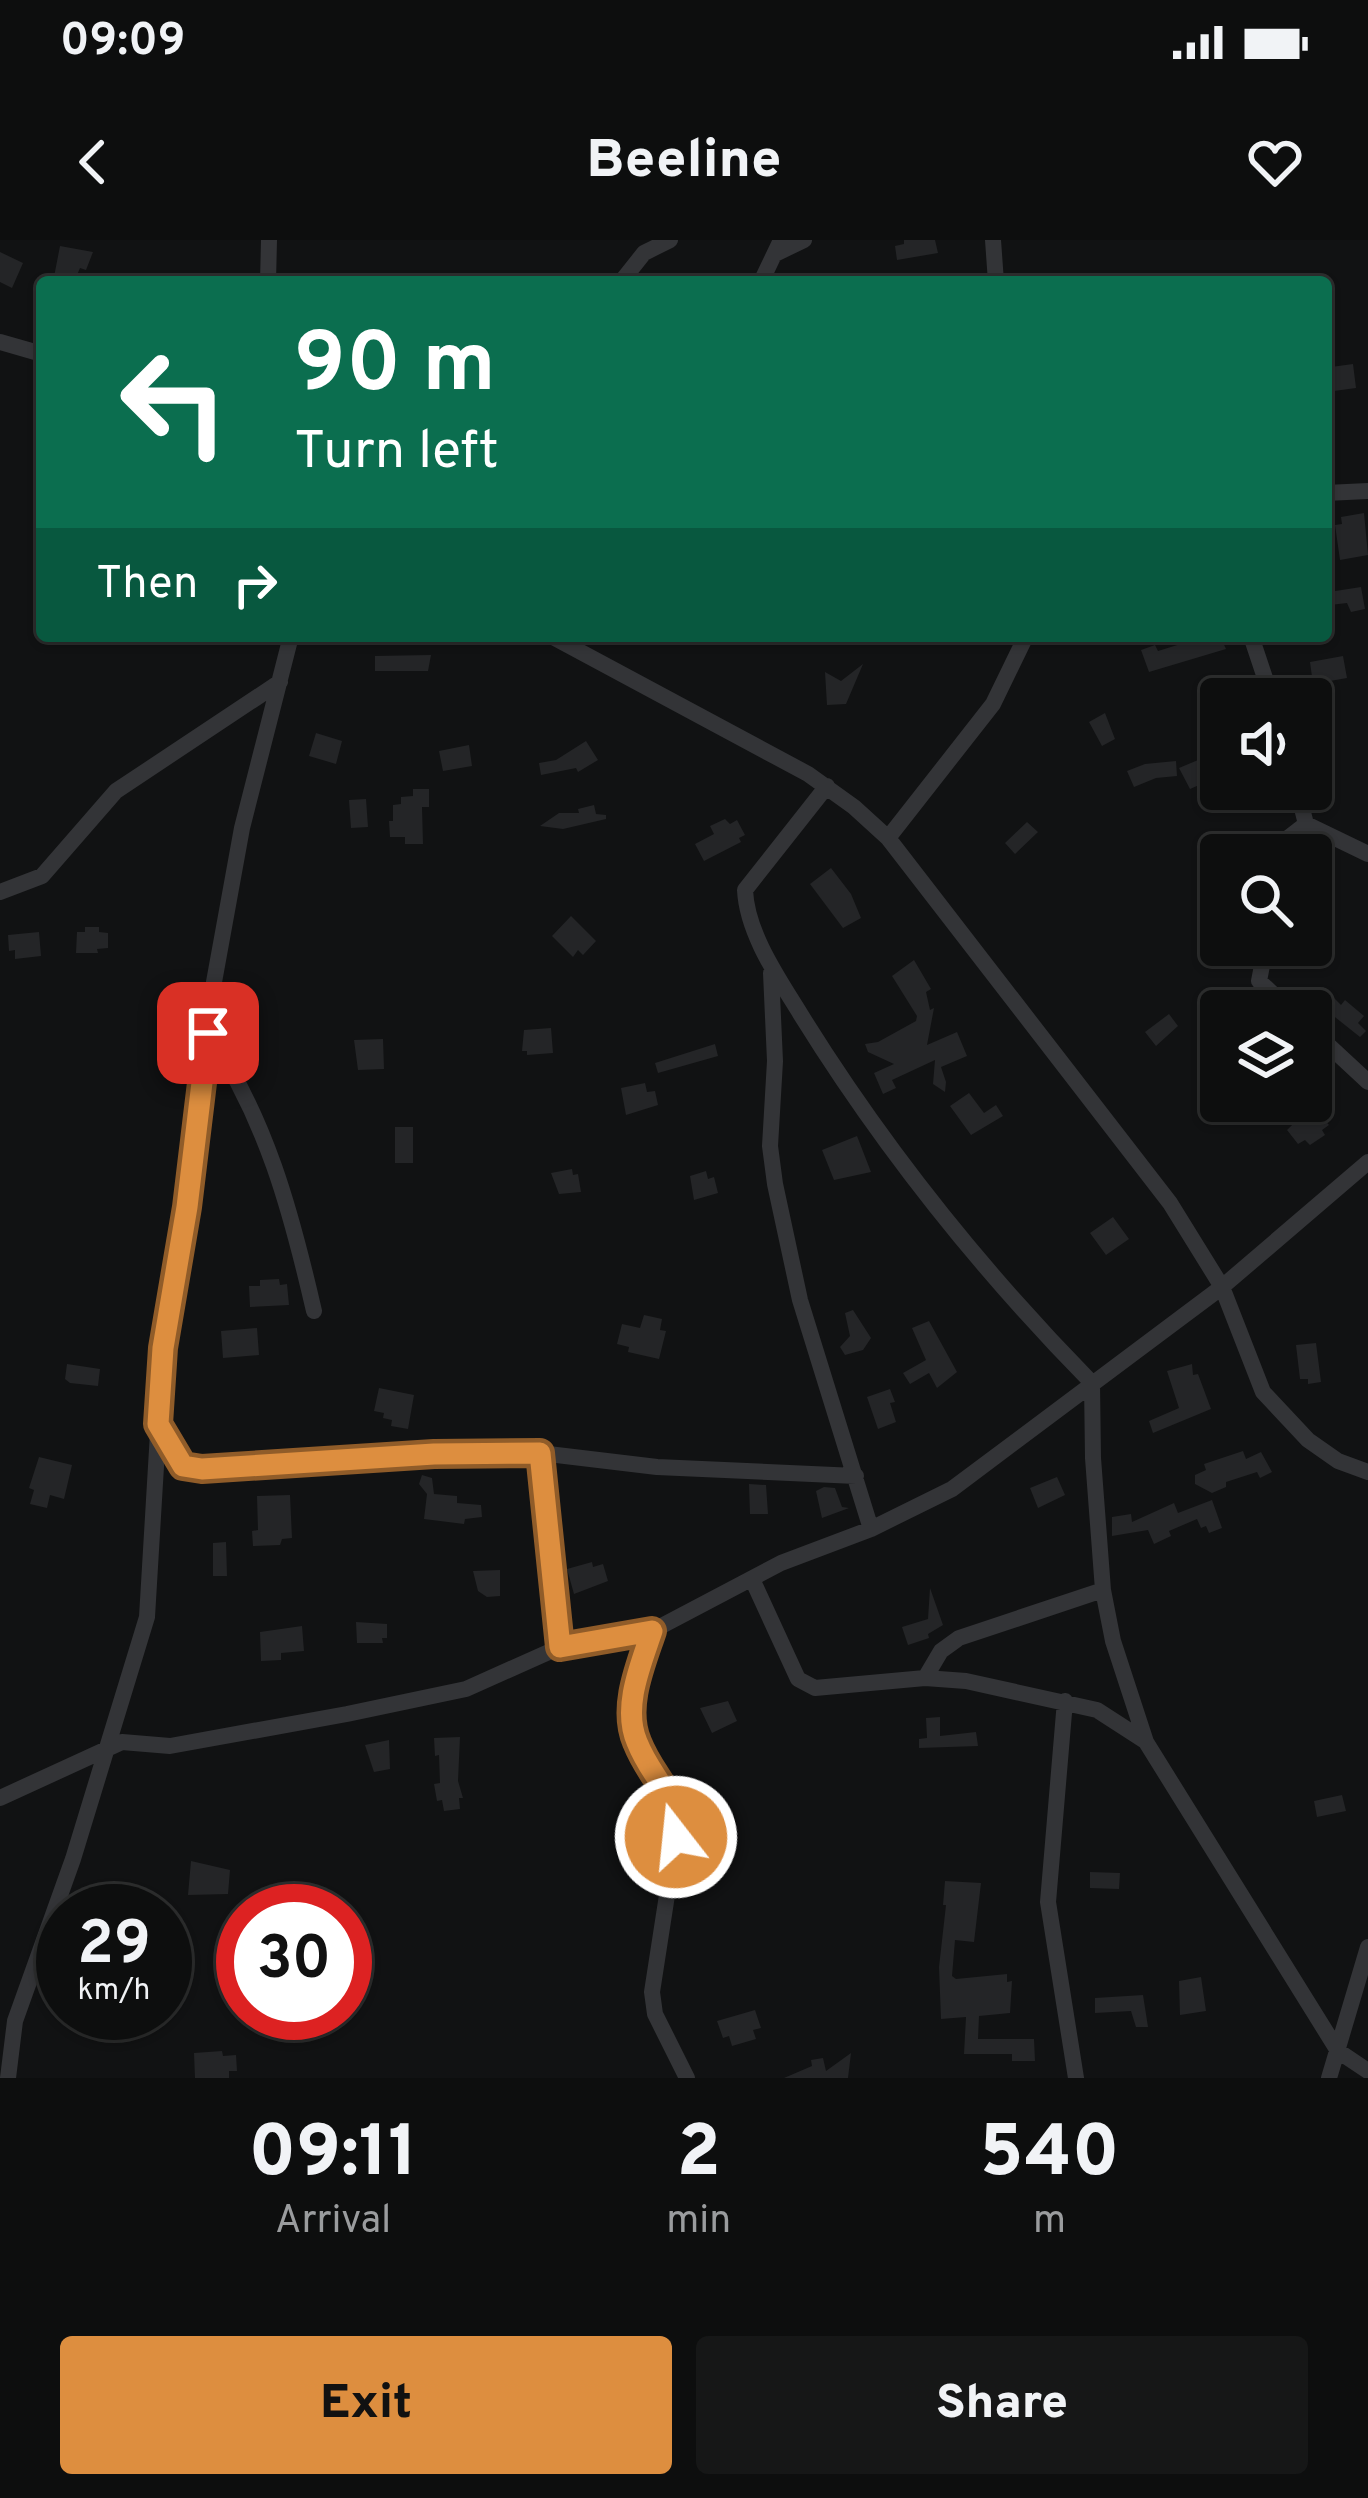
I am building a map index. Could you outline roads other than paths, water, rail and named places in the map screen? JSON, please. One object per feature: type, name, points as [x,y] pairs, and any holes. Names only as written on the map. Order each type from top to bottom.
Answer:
[{"type":"street","points":[[268,276],[269,240]]},
{"type":"street","points":[[626,276],[644,254],[670,240]]},
{"type":"street","points":[[763,276],[778,247],[804,240]]},
{"type":"street","points":[[993,240],[996,276]]},
{"type":"street","points":[[0,342],[36,352]]},
{"type":"street","points":[[1332,493],[1368,490]]},
{"type":"street","points":[[8,2078],[8,2024],[73,1859],[147,1617],[163,1348],[187,1207],[208,1033],[242,828],[290,642]]},
{"type":"street","points":[[562,642],[827,786],[888,838],[1170,1204],[1222,1287],[1263,1392],[1307,1440],[1338,1461],[1368,1472]]},
{"type":"street","points":[[888,838],[993,704],[1022,642]]},
{"type":"street","points":[[1253,642],[1265,678]]},
{"type":"street","points":[[0,892],[42,876],[116,791],[280,682]]},
{"type":"street","points":[[827,786],[745,890],[745,902],[771,966],[845,1083],[967,1244],[1024,1314],[1092,1384],[1103,1590],[1145,1742],[1338,2051],[1368,2071]]},
{"type":"street","points":[[1303,810],[1306,824]]},
{"type":"street","points":[[1306,824],[1368,854]]},
{"type":"street","points":[[1293,834],[1306,824]]},
{"type":"street","points":[[771,966],[776,1029],[771,1165],[800,1300],[872,1529]]},
{"type":"street","points":[[208,1033],[239,1079],[275,1167],[314,1311]]},
{"type":"street","points":[[1332,1049],[1368,1082]]},
{"type":"street","points":[[0,1798],[104,1749],[133,1741],[170,1746],[466,1689],[560,1647],[652,1631],[781,1563],[872,1529],[952,1489],[1222,1287],[1368,1162]]},
{"type":"street","points":[[158,1424],[183,1466],[202,1469],[434,1454],[540,1453],[657,1467],[856,1476]]},
{"type":"street","points":[[540,1453],[560,1647]]},
{"type":"street","points":[[752,1579],[804,1685],[815,1688],[925,1678],[966,1681],[1097,1709],[1145,1742]]},
{"type":"street","points":[[925,1678],[941,1651],[959,1638],[1103,1590]]},
{"type":"street","points":[[652,1631],[633,1693],[632,1723],[636,1741],[676,1810],[652,2003],[687,2078]]},
{"type":"street","points":[[1065,1701],[1048,1902],[1076,2078]]},
{"type":"street","points":[[1329,2078],[1368,1947]]}]
